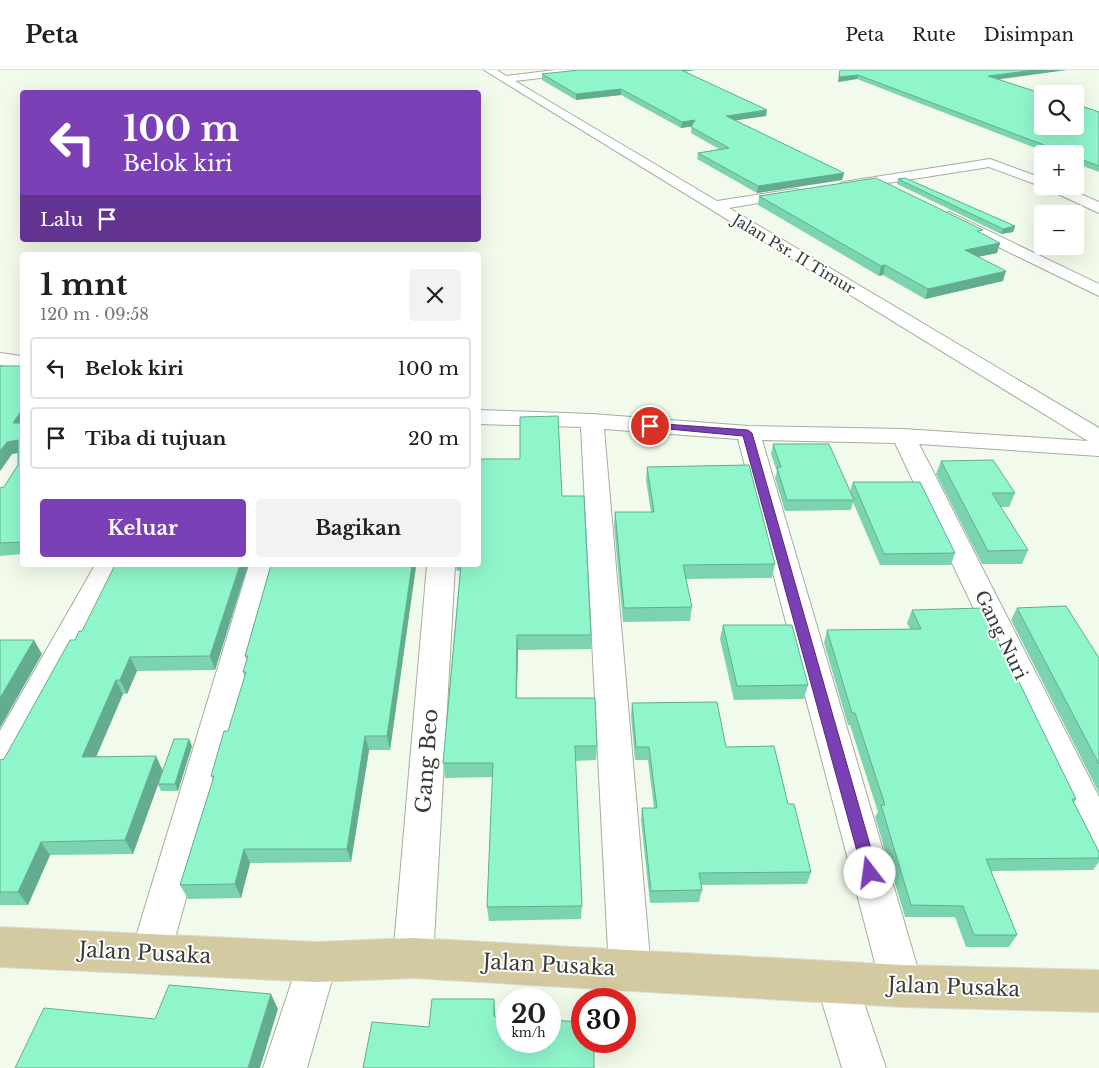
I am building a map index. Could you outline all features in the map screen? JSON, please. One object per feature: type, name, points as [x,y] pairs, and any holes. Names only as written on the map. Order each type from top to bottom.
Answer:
[{"type":"main road","name":"Jalan Pusaka","points":[[0,947],[317,962],[413,958],[902,986],[1099,991]]},
{"type":"street","name":"Jalan Psr. II Timur","points":[[489,70],[1099,438]]},
{"type":"street","points":[[504,79],[583,70]]},
{"type":"street","points":[[829,188],[990,163],[1034,181]]},
{"type":"street","points":[[876,181],[904,195]]},
{"type":"street","points":[[714,206],[810,191]]},
{"type":"street","points":[[1069,195],[1099,208]]},
{"type":"street","points":[[930,208],[1099,291]]},
{"type":"street","points":[[0,358],[20,362]]},
{"type":"street","points":[[481,418],[592,421],[748,433],[903,436],[1099,449]]},
{"type":"street","points":[[592,421],[630,970]]},
{"type":"street","points":[[748,433],[902,986]]},
{"type":"street","name":"Gang Nuri","points":[[903,436],[1099,834]]},
{"type":"street","points":[[0,762],[108,567]]},
{"type":"street","points":[[151,953],[262,567]]},
{"type":"street","name":"Gang Beo","points":[[413,958],[441,567]]},
{"type":"street","points":[[285,1068],[317,962]]},
{"type":"street","points":[[837,982],[864,1068]]},
{"type":"building","points":[[579,70],[681,70],[767,110],[726,116],[844,173],[758,186],[698,153],[729,148],[691,127],[695,120],[682,122],[621,89],[576,94],[542,74]]},
{"type":"building","points":[[840,70],[1035,70],[988,76],[1034,91],[1034,135],[1084,135],[1084,107],[1099,112],[1099,166],[1084,160],[1084,145],[1044,145],[858,75],[839,77]]},
{"type":"building","points":[[876,178],[983,230],[977,231],[1000,243],[965,250],[1006,271],[928,289],[885,265],[881,266],[759,196]]},
{"type":"building","points":[[905,178],[1015,226],[1003,229],[898,179]]},
{"type":"building","points":[[0,366],[20,366],[20,413],[13,423],[20,423],[20,542],[0,543],[0,488],[4,487],[18,465],[18,440],[7,442],[0,451]]},
{"type":"building","points":[[558,416],[562,496],[584,496],[591,635],[517,635],[516,698],[595,698],[597,746],[575,746],[582,906],[487,907],[493,763],[443,763],[461,567],[481,567],[481,459],[520,459],[520,417]]},
{"type":"building","points":[[773,444],[829,444],[854,500],[787,500],[777,468],[781,467]]},
{"type":"building","points":[[993,460],[1015,493],[992,493],[1028,550],[988,551],[941,461]]},
{"type":"building","points":[[749,465],[775,564],[683,565],[692,607],[624,608],[615,512],[654,512],[647,467]]},
{"type":"building","points":[[853,482],[920,482],[955,553],[884,554]]},
{"type":"building","points":[[114,567],[239,567],[210,656],[130,657],[120,680],[116,680],[82,757],[156,756],[125,840],[41,842],[18,892],[0,892],[0,760],[4,759],[70,640],[75,640],[79,631],[82,631]]},
{"type":"building","points":[[270,567],[412,567],[387,736],[365,736],[347,849],[244,849],[235,884],[180,885],[214,776],[211,776],[224,731],[228,731],[246,672],[243,672],[248,656],[245,656]]},
{"type":"building","points":[[1066,606],[1099,658],[1099,764],[1017,608]]},
{"type":"building","points":[[983,608],[1076,799],[1072,799],[1099,852],[1099,858],[986,859],[1017,935],[974,935],[963,906],[911,905],[881,805],[885,805],[855,713],[852,713],[827,630],[921,629],[912,610]]},
{"type":"building","points":[[723,625],[792,625],[808,685],[737,686]]},
{"type":"building","points":[[0,640],[34,640],[0,698]]},
{"type":"building","points":[[717,702],[726,747],[774,746],[788,804],[794,804],[811,872],[699,873],[702,890],[651,891],[642,808],[657,808],[649,747],[636,747],[632,703]]},
{"type":"building","points":[[174,739],[189,739],[175,784],[158,784]]},
{"type":"building","points":[[169,985],[271,994],[248,1068],[15,1068],[44,1008],[155,1019]]},
{"type":"building","points":[[432,999],[494,999],[496,1053],[561,1053],[561,1021],[571,1021],[571,1053],[594,1053],[594,1068],[363,1068],[372,1022],[429,1027]]},
{"type":"route","points":[[650,426],[748,433],[870,873]]}]
